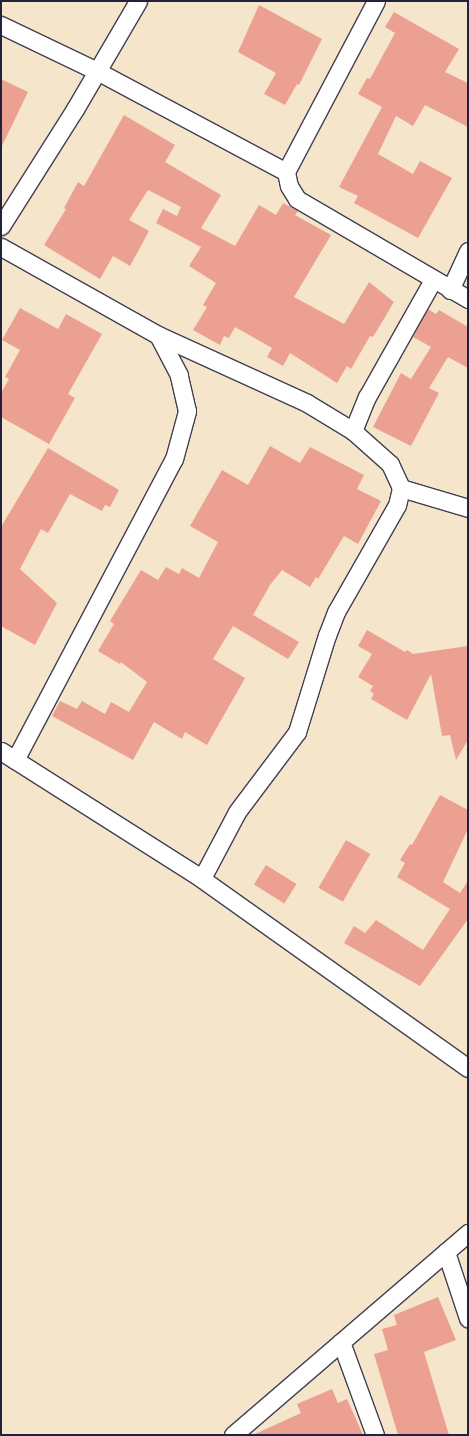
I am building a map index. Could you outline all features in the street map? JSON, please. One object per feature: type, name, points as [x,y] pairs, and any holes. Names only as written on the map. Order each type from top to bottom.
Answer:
[{"type":"street","points":[[1,226],[138,1]]},
{"type":"street","points":[[376,1],[286,172],[289,186],[297,199],[450,290],[468,299]]},
{"type":"street","points":[[1,25],[96,71],[286,172]]},
{"type":"street","points":[[1,247],[158,335],[307,403],[353,431],[390,464],[401,488],[397,505],[329,630],[317,660],[311,691],[297,732],[237,812],[202,878]]},
{"type":"street","points":[[450,290],[468,251]]},
{"type":"street","points":[[353,431],[367,397],[433,280]]},
{"type":"street","points":[[158,335],[179,375],[187,411],[174,459],[8,756],[202,878],[468,1068]]},
{"type":"street","points":[[401,488],[468,508]]},
{"type":"street","points":[[233,1435],[468,1233]]},
{"type":"street","points":[[446,1252],[468,1318]]},
{"type":"street","points":[[341,1342],[375,1435]]},
{"type":"building","points":[[259,5],[322,39],[299,85],[297,84],[285,105],[264,94],[276,73],[238,52]]},
{"type":"building","points":[[394,12],[459,49],[445,72],[468,83],[468,127],[425,105],[413,126],[396,116],[378,154],[413,174],[420,161],[452,178],[418,238],[354,203],[358,196],[339,187],[382,107],[358,94],[367,78],[370,79],[395,33],[385,27]]},
{"type":"building","points":[[1,79],[28,92],[1,148]]},
{"type":"building","points":[[124,115],[175,145],[165,162],[221,195],[201,228],[235,246],[259,205],[276,215],[283,203],[298,211],[295,215],[331,235],[294,297],[344,324],[369,282],[394,302],[373,337],[370,336],[351,369],[347,366],[337,383],[290,353],[283,366],[267,357],[272,348],[235,327],[229,338],[224,336],[220,345],[193,330],[207,307],[203,305],[216,283],[189,266],[201,247],[156,223],[163,209],[177,216],[181,207],[148,190],[129,220],[149,231],[130,266],[113,256],[100,279],[44,245],[66,209],[64,208],[78,182],[84,186]]},
{"type":"building","points":[[20,308],[58,329],[66,314],[102,334],[68,394],[75,398],[49,444],[1,417],[1,393],[9,379],[5,377],[20,350],[2,340]]},
{"type":"building","points":[[428,309],[436,314],[439,310],[468,327],[468,368],[448,357],[429,388],[439,393],[411,446],[373,427],[401,373],[411,379],[431,347],[413,337]]},
{"type":"building","points":[[270,446],[300,463],[310,447],[364,475],[357,489],[381,501],[358,544],[344,536],[318,579],[316,577],[310,587],[282,570],[270,585],[253,615],[299,642],[288,659],[233,626],[213,659],[245,678],[207,745],[185,732],[182,739],[154,722],[133,760],[52,716],[60,701],[77,709],[82,701],[105,714],[111,702],[129,712],[147,682],[121,662],[120,664],[98,651],[114,624],[110,621],[141,570],[158,580],[166,567],[179,574],[182,568],[199,578],[218,542],[190,526],[222,470],[248,485]]},
{"type":"building","points":[[48,448],[119,490],[110,507],[105,505],[102,511],[70,494],[48,533],[41,529],[20,569],[57,603],[35,645],[1,626],[1,527]]},
{"type":"building","points":[[367,630],[405,652],[407,650],[413,654],[468,646],[468,740],[456,760],[450,735],[442,736],[431,674],[407,720],[371,699],[374,694],[370,691],[373,686],[358,677],[372,654],[358,646]]},
{"type":"building","points":[[440,795],[468,810],[468,829],[443,882],[460,893],[468,881],[468,919],[420,986],[344,943],[354,926],[365,933],[376,920],[423,950],[450,909],[397,877],[405,863],[400,860],[410,844],[412,845]]},
{"type":"building","points":[[346,840],[370,854],[343,902],[318,888]]},
{"type":"building","points":[[266,865],[297,884],[284,904],[254,885]]},
{"type":"building","points":[[438,1297],[456,1340],[424,1352],[449,1435],[398,1435],[374,1354],[388,1350],[382,1329],[397,1325],[394,1315]]},
{"type":"building","points":[[332,1389],[338,1403],[347,1399],[363,1435],[253,1435],[301,1413],[297,1404]]}]
